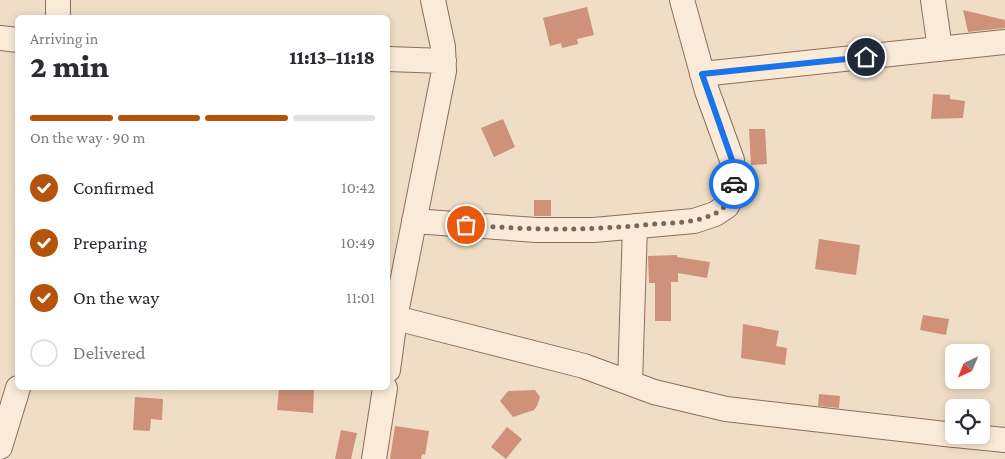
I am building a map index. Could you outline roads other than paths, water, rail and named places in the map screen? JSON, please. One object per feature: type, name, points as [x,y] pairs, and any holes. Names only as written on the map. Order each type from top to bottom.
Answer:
[{"type":"street","points":[[58,0],[58,15]]},
{"type":"street","points":[[390,335],[391,317],[414,221],[440,93],[444,61],[443,47],[433,0]]},
{"type":"street","points":[[414,221],[536,230],[594,230],[694,221],[715,214],[727,206],[734,190],[732,160],[702,74],[682,0]]},
{"type":"street","points":[[933,0],[940,49]]},
{"type":"street","points":[[0,38],[15,40]]},
{"type":"street","points":[[702,74],[1005,42]]},
{"type":"street","points":[[390,58],[444,61]]},
{"type":"street","points":[[630,383],[636,226]]},
{"type":"street","points":[[391,317],[584,366],[682,399],[726,409],[945,434]]},
{"type":"street","points":[[0,447],[17,390]]},
{"type":"street","points":[[374,459],[385,390]]},
{"type":"street","points":[[990,439],[1005,440]]}]
